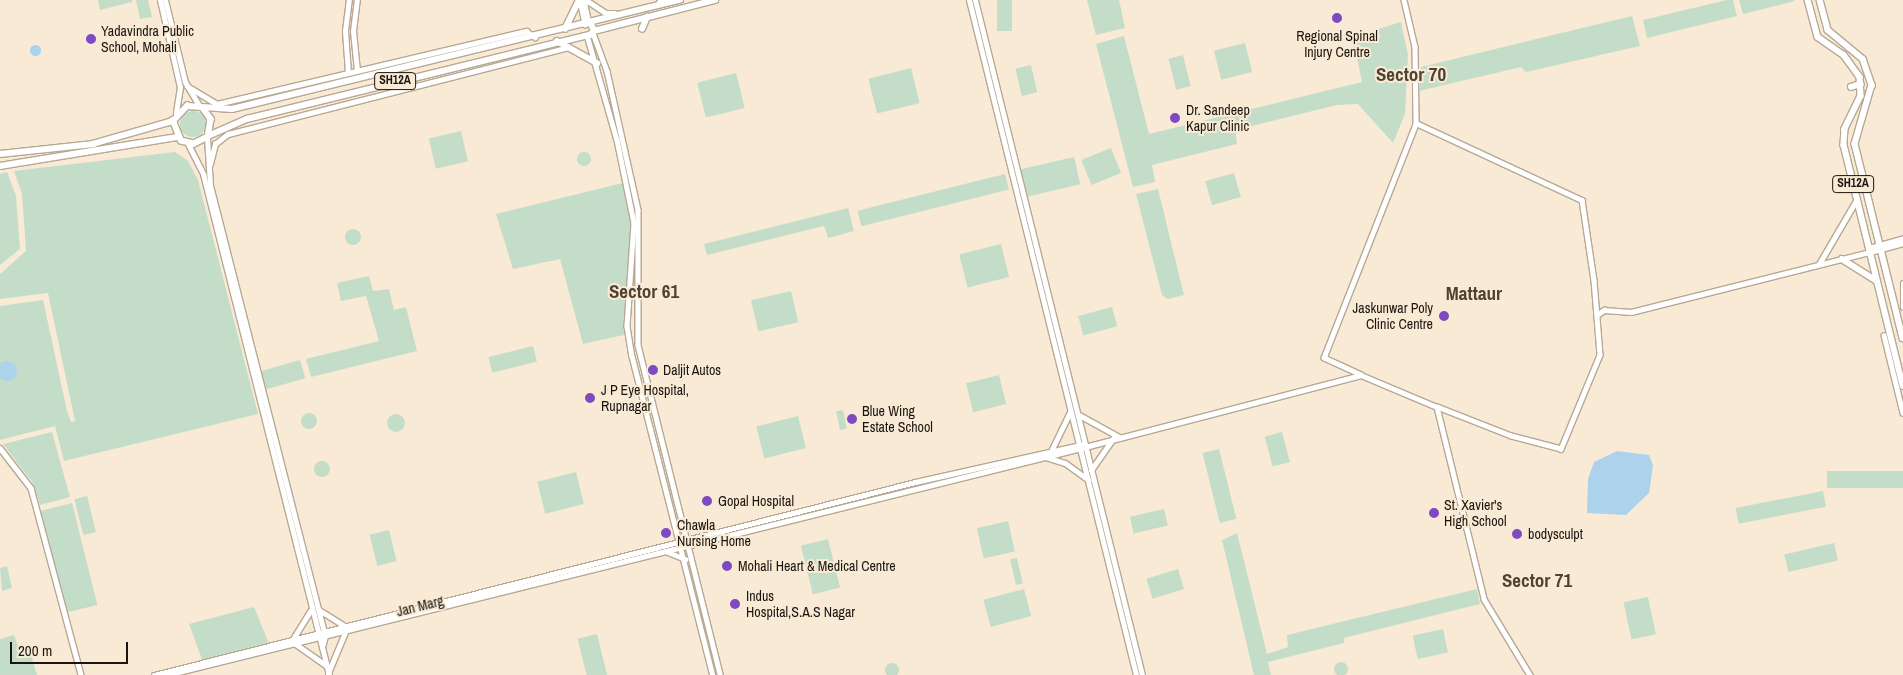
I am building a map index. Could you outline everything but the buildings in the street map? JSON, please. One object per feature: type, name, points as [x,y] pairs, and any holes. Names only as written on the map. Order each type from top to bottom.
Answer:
[{"type":"main road","points":[[160,0],[180,87],[173,121],[177,137]]},
{"type":"main road","points":[[165,0],[186,86],[212,123],[208,137],[208,171],[318,610],[322,646],[329,674]]},
{"type":"main road","points":[[565,29],[580,0]]},
{"type":"main road","name":"SH12A","points":[[176,113],[187,106],[232,109],[680,0]]},
{"type":"main road","name":"SH12A","points":[[188,144],[247,119],[715,0]]},
{"type":"main road","points":[[969,0],[1071,410],[1084,445],[1088,480],[1136,675]]},
{"type":"main road","points":[[975,0],[1142,675]]},
{"type":"main road","points":[[1808,0],[1821,39],[1844,55],[1861,84],[1851,87]]},
{"type":"main road","points":[[1820,0],[1828,30],[1821,39]]},
{"type":"main road","points":[[642,29],[647,17]]},
{"type":"main road","points":[[587,24],[590,33]]},
{"type":"main road","points":[[587,24],[590,33]]},
{"type":"main road","name":"SH12A","points":[[1828,30],[1863,59],[1870,73],[1872,96],[1855,139],[1903,338]]},
{"type":"main road","points":[[556,41],[596,63]]},
{"type":"main road","name":"SH12A","points":[[1861,84],[1843,137],[1867,251],[1876,281],[1886,335],[1903,386]]},
{"type":"main road","points":[[0,154],[73,147],[173,121]]},
{"type":"main road","points":[[0,166],[177,137],[188,144],[203,174],[312,608],[321,634]]},
{"type":"main road","points":[[1862,168],[1868,165]]},
{"type":"main road","points":[[1867,251],[1903,238]]},
{"type":"main road","points":[[1881,246],[1903,243]]},
{"type":"main road","points":[[1842,259],[1876,281]]},
{"type":"main road","points":[[1903,283],[1903,307]]},
{"type":"main road","points":[[1052,449],[1071,410]]},
{"type":"main road","points":[[1077,412],[1089,424],[1119,437]]},
{"type":"main road","points":[[1091,470],[1113,438]]},
{"type":"main road","points":[[154,675],[665,551],[687,542],[1052,449],[1084,445]]},
{"type":"main road","points":[[687,542],[1044,457],[1084,445]]},
{"type":"main road","points":[[1044,457],[1065,463],[1088,480]]},
{"type":"main road","name":"Jan Marg","points":[[344,628],[681,544]]},
{"type":"main road","points":[[665,551],[684,559]]},
{"type":"main road","points":[[166,675],[178,669],[190,669],[293,640],[312,608]]},
{"type":"main road","points":[[318,610],[344,628]]},
{"type":"main road","points":[[329,674],[344,628]]},
{"type":"main road","points":[[293,640],[326,665]]},
{"type":"street","points":[[348,74],[345,31],[349,0]]},
{"type":"street","points":[[357,0],[353,31],[357,71]]},
{"type":"street","points":[[580,0],[587,24]]},
{"type":"street","points":[[585,0],[587,24]]},
{"type":"street","points":[[585,0],[608,14],[641,8],[668,0]]},
{"type":"street","points":[[1404,0],[1415,47],[1416,123],[1324,358],[1510,436],[1561,449],[1598,362],[1597,315],[1582,200],[1416,123]]},
{"type":"street","points":[[186,86],[217,104],[526,31],[535,36]]},
{"type":"street","points":[[590,33],[634,223],[630,298],[632,356],[713,675]]},
{"type":"street","points":[[590,33],[613,95],[638,210],[641,249],[636,299],[638,345],[720,675]]},
{"type":"street","points":[[208,171],[215,144],[228,134],[570,47]]},
{"type":"street","points":[[1820,264],[1857,199]]},
{"type":"street","points":[[1597,315],[1604,310],[1631,312],[1867,251]]},
{"type":"street","points":[[630,298],[636,299]]},
{"type":"street","points":[[1886,335],[1903,413]]},
{"type":"street","points":[[1084,445],[1361,375]]},
{"type":"street","points":[[1437,407],[1484,598],[1530,675]]},
{"type":"street","points":[[0,448],[31,488],[81,675]]},
{"type":"green space","points":[[98,0],[132,0],[132,2],[100,10]]},
{"type":"green space","points":[[136,0],[148,0],[152,17],[140,19]]},
{"type":"green space","points":[[997,0],[1012,0],[1012,31],[997,31]]},
{"type":"green space","points":[[1087,0],[1119,0],[1125,28],[1096,35]]},
{"type":"green space","points":[[1733,0],[1737,16],[1647,38],[1643,20]]},
{"type":"green space","points":[[1739,0],[1794,0],[1795,1],[1743,14]]},
{"type":"green space","points":[[1632,16],[1640,46],[1526,72],[1521,67],[1419,91],[1421,67]]},
{"type":"green space","points":[[1401,22],[1408,55],[1405,114],[1393,143],[1358,104],[1337,105],[1235,130],[1237,144],[1152,165],[1155,182],[1133,187],[1096,44],[1124,36],[1149,134],[1362,82],[1354,43],[1380,38],[1378,29]]},
{"type":"green space","points":[[1245,43],[1252,72],[1221,80],[1214,51]]},
{"type":"green space","points":[[1183,55],[1191,86],[1176,90],[1168,59]]},
{"type":"green space","points":[[1031,65],[1037,92],[1022,96],[1015,69]]},
{"type":"green space","points":[[911,68],[920,103],[877,114],[868,79]]},
{"type":"green space","points":[[736,73],[745,108],[706,118],[697,83]]},
{"type":"green space","points":[[193,111],[202,115],[206,124],[202,133],[193,137],[184,133],[180,124],[184,115]]},
{"type":"green space","points":[[461,131],[468,161],[436,169],[429,138]]},
{"type":"green space","points":[[1111,148],[1121,173],[1091,185],[1081,160]]},
{"type":"green space","points":[[175,152],[188,161],[198,180],[258,414],[64,461],[55,426],[0,440],[0,306],[43,300],[67,411],[71,422],[75,421],[48,293],[0,299],[0,274],[26,251],[22,194],[14,171]]},
{"type":"green space","points":[[581,152],[587,152],[591,159],[587,166],[581,166],[577,162],[577,156]]},
{"type":"green space","points":[[1074,157],[1080,184],[1026,197],[1019,170]]},
{"type":"green space","points":[[7,172],[16,196],[20,249],[0,265],[0,174]]},
{"type":"green space","points":[[1234,173],[1241,197],[1212,205],[1205,181]]},
{"type":"green space","points":[[1005,174],[1009,190],[861,226],[858,211]]},
{"type":"green space","points":[[627,182],[634,223],[628,334],[583,344],[560,259],[513,269],[496,214]]},
{"type":"green space","points":[[1158,189],[1184,295],[1168,299],[1162,295],[1136,194]]},
{"type":"green space","points":[[848,208],[854,231],[828,238],[824,226],[707,255],[704,244]]},
{"type":"green space","points":[[353,229],[359,231],[361,237],[359,243],[353,245],[347,243],[345,237],[347,231]]},
{"type":"green space","points":[[1001,244],[1009,277],[968,287],[959,254]]},
{"type":"green space","points":[[369,276],[373,291],[389,289],[394,310],[406,307],[417,351],[311,377],[306,359],[379,341],[366,296],[341,301],[337,283]]},
{"type":"green space","points":[[791,291],[798,322],[758,331],[751,300]]},
{"type":"green space","points":[[1112,307],[1117,326],[1083,335],[1078,316]]},
{"type":"green space","points":[[533,346],[537,362],[492,373],[488,357]]},
{"type":"green space","points":[[300,360],[305,378],[264,390],[259,372]]},
{"type":"green space","points":[[999,375],[1006,404],[973,412],[966,383]]},
{"type":"green space","points":[[843,410],[847,429],[840,430],[836,411]]},
{"type":"green space","points":[[309,413],[315,415],[317,421],[315,427],[309,429],[303,427],[301,421],[303,415]]},
{"type":"green space","points":[[396,414],[402,417],[405,423],[402,429],[396,432],[390,429],[387,423],[390,417]]},
{"type":"green space","points":[[798,416],[806,448],[764,458],[756,426]]},
{"type":"green space","points":[[52,432],[70,497],[40,505],[33,483],[3,444]]},
{"type":"green space","points":[[1282,432],[1290,462],[1273,467],[1265,437]]},
{"type":"green space","points":[[1219,449],[1236,519],[1220,523],[1203,453]]},
{"type":"green space","points":[[319,461],[325,461],[330,466],[328,475],[319,477],[314,472],[314,466]]},
{"type":"green space","points":[[1827,471],[1903,471],[1903,488],[1827,488]]},
{"type":"green space","points":[[576,472],[584,504],[545,514],[537,482]]},
{"type":"green space","points":[[1823,491],[1826,507],[1739,524],[1736,508]]},
{"type":"green space","points":[[87,496],[96,532],[83,535],[74,499]]},
{"type":"green space","points":[[72,503],[97,605],[66,613],[41,511]]},
{"type":"green space","points":[[1164,509],[1168,526],[1134,533],[1130,517]]},
{"type":"green space","points":[[1008,521],[1015,551],[984,558],[977,528]]},
{"type":"green space","points":[[389,530],[397,561],[377,566],[370,535]]},
{"type":"green space","points":[[1237,533],[1267,654],[1288,647],[1287,635],[1477,589],[1480,604],[1344,638],[1344,643],[1268,662],[1271,675],[1254,675],[1222,540]]},
{"type":"green space","points":[[828,539],[840,588],[813,594],[801,546]]},
{"type":"green space","points":[[1834,543],[1838,561],[1788,572],[1784,554]]},
{"type":"green space","points":[[1017,558],[1023,583],[1016,585],[1010,560]]},
{"type":"green space","points":[[7,566],[12,588],[2,591],[0,568]]},
{"type":"green space","points":[[1178,569],[1184,589],[1153,599],[1146,579]]},
{"type":"green space","points":[[1024,589],[1031,616],[991,627],[983,600]]},
{"type":"green space","points":[[1648,597],[1656,634],[1631,639],[1624,602]]},
{"type":"green space","points":[[254,607],[270,646],[203,662],[189,624]]},
{"type":"green space","points":[[1443,629],[1448,652],[1418,659],[1413,635]]},
{"type":"green space","points":[[597,634],[607,675],[587,675],[578,639]]},
{"type":"green space","points":[[14,635],[18,646],[28,645],[37,675],[0,675],[0,639]]},
{"type":"green space","points":[[1338,662],[1344,662],[1348,669],[1344,676],[1338,676],[1334,672],[1334,666]]},
{"type":"green space","points":[[889,663],[895,663],[899,670],[895,677],[889,677],[885,673],[885,667]]},
{"type":"water","points":[[33,45],[37,45],[40,50],[39,54],[33,55],[30,52],[30,48]]},
{"type":"water","points":[[7,361],[14,364],[17,371],[14,378],[7,381],[0,378],[-3,371],[0,364]]},
{"type":"water","points":[[1617,451],[1649,455],[1653,465],[1649,493],[1626,515],[1587,513],[1588,479],[1594,462]]},
{"type":"place","name":"Regional Spinal Injury Centre","points":[[1337,18]]},
{"type":"place","name":"Yadavindra Public School, Mohali","points":[[91,39]]},
{"type":"place","name":"Dr. Sandeep Kapur Clinic","points":[[1175,118]]},
{"type":"place","name":"Jaskunwar Poly Clinic Centre","points":[[1444,316]]},
{"type":"place","name":"Daljit Autos","points":[[653,370]]},
{"type":"place","name":"J P Eye Hospital, Rupnagar","points":[[590,398]]},
{"type":"place","name":"Blue Wing Estate School","points":[[852,419]]},
{"type":"place","name":"Gopal Hospital","points":[[707,501]]},
{"type":"place","name":"St. Xavier's High School","points":[[1434,513]]},
{"type":"place","name":"Chawla Nursing Home","points":[[666,533]]},
{"type":"place","name":"bodysculpt","points":[[1517,534]]},
{"type":"place","name":"Mohali Heart & Medical Centre","points":[[727,566]]},
{"type":"place","name":"Indus Hospital,S.A.S Nagar","points":[[735,604]]},
{"type":"district","name":"Sector 70","points":[[1411,75]]},
{"type":"district","name":"Sector 61","points":[[644,292]]},
{"type":"district","name":"Mattaur","points":[[1474,294]]},
{"type":"district","name":"Sector 71","points":[[1537,581]]}]
